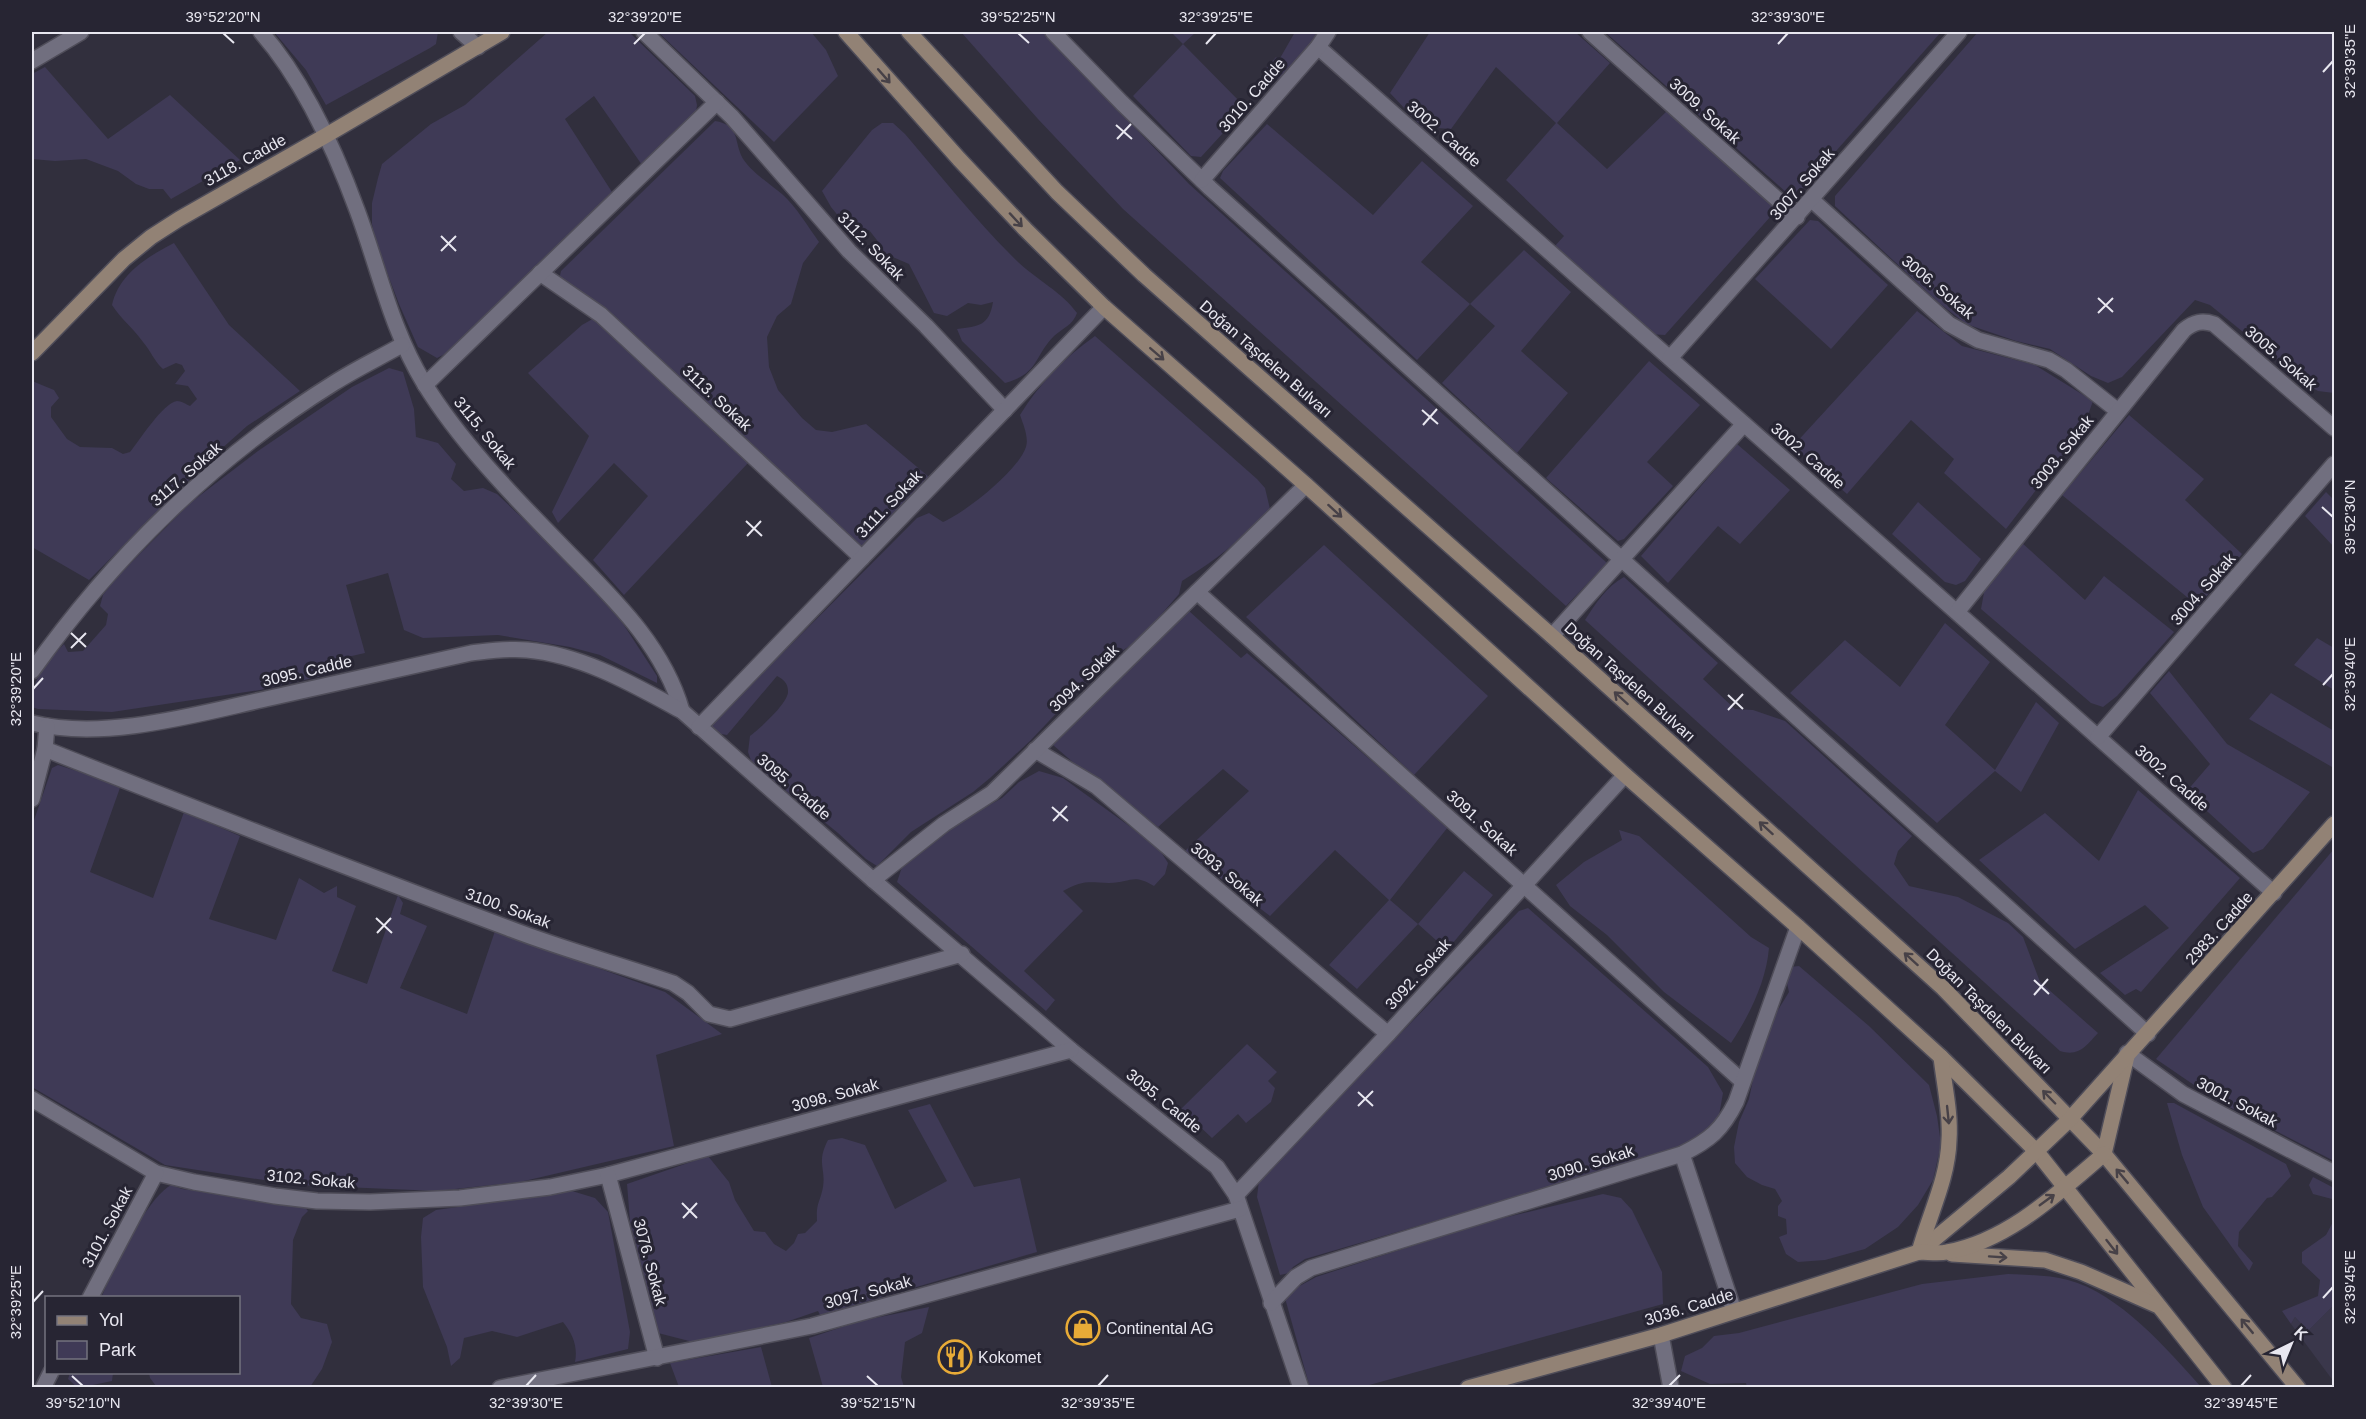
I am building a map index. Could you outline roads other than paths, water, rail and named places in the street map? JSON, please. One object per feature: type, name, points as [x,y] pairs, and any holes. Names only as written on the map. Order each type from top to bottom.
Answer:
[{"type":"main road","name":"3118. Cadde","points":[[32,353],[124,259],[151,237],[502,32]]},
{"type":"main road","points":[[846,32],[959,159],[1025,229],[1104,307],[1941,1057],[2037,1152],[2224,1388]]},
{"type":"main road","name":"Doğan Taşdelen Bulvarı","points":[[909,32],[997,129],[1084,219],[1144,275],[1552,636],[1935,981],[2104,1154],[2298,1388]]},
{"type":"main road","name":"2983. Cadde","points":[[2037,1152],[2070,1119],[2127,1053],[2148,1034],[2334,824]]},
{"type":"main road","points":[[2104,1154],[2127,1053]]},
{"type":"main road","points":[[1941,1057],[1949,1123],[1948,1156],[1919,1252],[2045,1260],[2081,1272],[2157,1306]]},
{"type":"main road","name":"3036. Cadde","points":[[1919,1252],[1952,1222],[1981,1202],[2037,1152]]},
{"type":"main road","name":"3036. Cadde","points":[[1468,1388],[1661,1335],[1919,1252],[1945,1253],[1984,1240],[2018,1221],[2066,1186],[2104,1154]]},
{"type":"street","points":[[32,61],[81,32]]},
{"type":"street","name":"3115. Sokak","points":[[261,32],[292,75],[325,136],[357,210],[402,345],[425,385],[483,464],[618,603],[645,636],[676,688],[682,711]]},
{"type":"street","points":[[461,32],[478,47]]},
{"type":"street","name":"3112. Sokak","points":[[644,32],[717,102],[849,251],[926,326],[1005,410]]},
{"type":"street","points":[[1053,32],[1202,180],[2148,1034]]},
{"type":"street","name":"3010. Cadde","points":[[1202,180],[1318,47],[1328,32]]},
{"type":"street","name":"3009. Sokak","points":[[1590,32],[1797,217]]},
{"type":"street","name":"3007. Sokak","points":[[1670,358],[1959,32]]},
{"type":"street","name":"3002. Cadde","points":[[1318,47],[2274,893]]},
{"type":"street","points":[[425,385],[717,102]]},
{"type":"street","name":"3006. Sokak","points":[[1812,200],[1948,324],[1978,340],[2049,360],[2118,411]]},
{"type":"street","name":"3113. Sokak","points":[[540,273],[601,315],[862,558]]},
{"type":"street","name":"3111. Sokak","points":[[699,727],[1104,307]]},
{"type":"street","name":"3003. Sokak","points":[[1957,612],[2184,330],[2200,321]]},
{"type":"street","name":"3005. Sokak","points":[[2200,321],[2214,324],[2334,428]]},
{"type":"street","name":"3117. Sokak","points":[[32,671],[63,627],[127,552],[196,486],[255,439],[334,383],[402,345]]},
{"type":"street","points":[[1552,636],[1744,424]]},
{"type":"street","name":"3004. Sokak","points":[[2098,737],[2334,465]]},
{"type":"street","name":"3094. Sokak","points":[[873,880],[944,824],[992,793],[1305,485]]},
{"type":"street","name":"3091. Sokak","points":[[1197,592],[1742,1082]]},
{"type":"street","name":"3095. Cadde","points":[[32,723],[47,726],[102,728],[140,724],[471,653],[515,650],[548,653],[570,659],[627,682],[682,711],[873,880],[962,954],[1071,1050],[1216,1167],[1238,1202],[1301,1388]]},
{"type":"street","points":[[32,799],[45,749],[47,726]]},
{"type":"street","name":"3100. Sokak","points":[[45,749],[356,872],[410,890],[510,929],[673,983],[688,993],[709,1014],[730,1018],[962,954]]},
{"type":"street","name":"3093. Sokak","points":[[1035,750],[1096,786],[1388,1034]]},
{"type":"street","name":"3092. Sokak","points":[[1238,1202],[1625,775]]},
{"type":"street","name":"3090. Sokak","points":[[1271,1303],[1290,1282],[1311,1268],[1682,1154],[1714,1135],[1727,1120],[1798,927]]},
{"type":"street","name":"3098. Sokak","points":[[608,1175],[1071,1050]]},
{"type":"street","name":"3001. Sokak","points":[[2127,1053],[2183,1094],[2334,1173]]},
{"type":"street","name":"3102. Sokak","points":[[32,1099],[156,1173],[275,1196],[316,1201],[370,1202],[460,1198],[550,1187],[608,1175]]},
{"type":"street","points":[[1682,1154],[1734,1311]]},
{"type":"street","name":"3101. Sokak","points":[[91,1296],[156,1173]]},
{"type":"street","name":"3076. Sokak","points":[[608,1175],[657,1358]]},
{"type":"street","name":"3097. Sokak","points":[[500,1388],[812,1326],[1238,1202]]},
{"type":"street","points":[[1661,1335],[1671,1388]]},
{"type":"street","points":[[43,1388],[50,1374]]},
{"type":"place","name":"Continental AG","points":[[1083,1328]]},
{"type":"place","name":"Kokomet","points":[[955,1357]]}]
